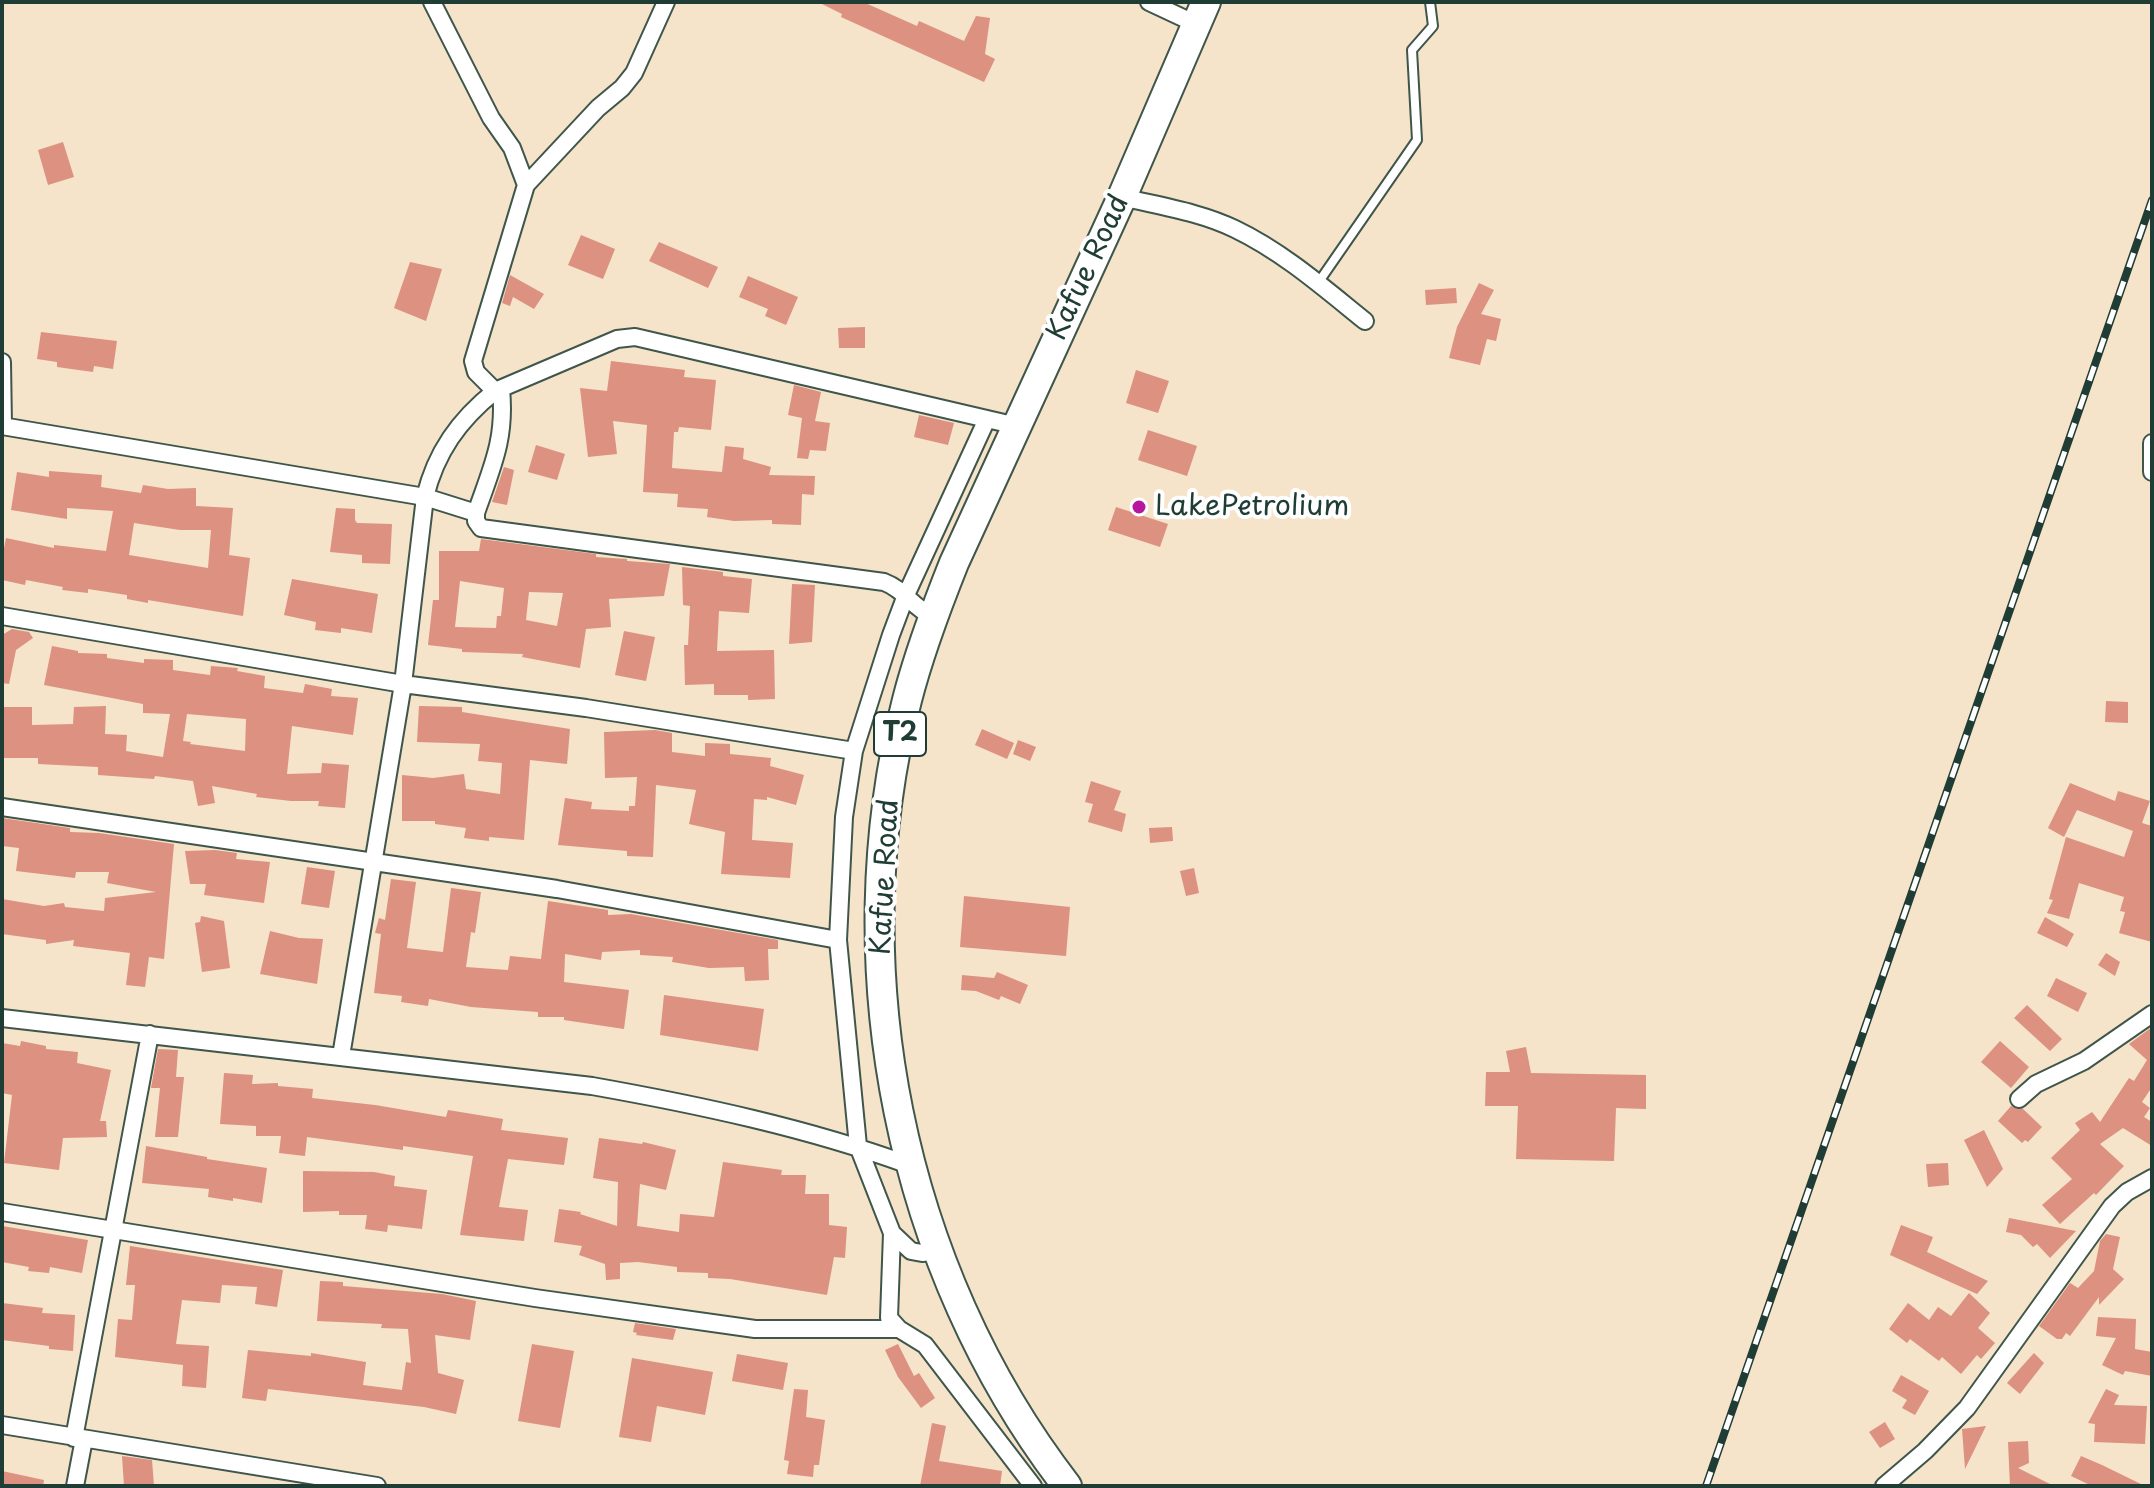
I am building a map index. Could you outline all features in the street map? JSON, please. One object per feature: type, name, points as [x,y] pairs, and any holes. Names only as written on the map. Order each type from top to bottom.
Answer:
[{"type":"highway","name":"Kafue Road","points":[[1067,1486],[1036,1444],[971,1330],[909,1165],[883,998],[881,884],[887,818],[907,702],[933,617],[954,563],[1122,197],[1201,13]]},
{"type":"street","points":[[432,2],[491,118],[512,148],[526,185]]},
{"type":"street","points":[[666,2],[634,73],[526,185],[473,361],[476,372],[498,390],[503,411],[501,440],[476,521],[487,531],[884,582],[906,595],[911,605],[933,617]]},
{"type":"street","points":[[1149,2],[1201,13]]},
{"type":"street","points":[[1122,197],[1204,217],[1259,241],[1365,321]]},
{"type":"street","points":[[341,1056],[403,684],[425,497],[430,474],[450,437],[477,406],[498,390],[617,339],[635,337],[1017,426]]},
{"type":"street","points":[[2,362],[3,426],[425,497],[476,513]]},
{"type":"street","points":[[987,419],[906,595],[854,751],[844,817],[838,940],[858,1146],[892,1233],[889,1318],[899,1329],[925,1345],[1033,1486]]},
{"type":"street","points":[[2152,443],[2152,472]]},
{"type":"street","points":[[2,616],[403,684],[586,708],[854,751]]},
{"type":"street","points":[[2,807],[557,889],[838,940]]},
{"type":"street","points":[[2019,1099],[2036,1084],[2084,1061],[2152,1014]]},
{"type":"street","points":[[2,1018],[592,1086],[651,1096],[858,1146],[909,1165]]},
{"type":"street","points":[[75,1486],[79,1438],[113,1232],[150,1034]]},
{"type":"street","points":[[1884,1486],[1925,1451],[1967,1408],[2112,1206],[2127,1192],[2152,1178]]},
{"type":"street","points":[[2,1212],[113,1232],[755,1329],[899,1329]]},
{"type":"street","points":[[892,1233],[911,1251],[939,1251]]},
{"type":"street","points":[[2,1425],[377,1486]]},
{"type":"lane","points":[[1318,283],[1417,140],[1412,50],[1433,26],[1430,2]]},
{"type":"building","points":[[818,2],[863,2],[917,26],[919,21],[964,41],[976,16],[990,18],[985,54],[995,59],[984,82],[841,17],[842,14]]},
{"type":"building","points":[[63,142],[74,177],[48,185],[38,150]]},
{"type":"building","points":[[581,235],[615,249],[603,279],[568,265]]},
{"type":"building","points":[[659,242],[718,267],[708,288],[649,261]]},
{"type":"building","points":[[410,262],[442,269],[426,321],[394,308]]},
{"type":"building","points":[[510,275],[544,294],[534,309],[513,297],[510,306],[502,303]]},
{"type":"building","points":[[748,276],[798,297],[786,325],[765,316],[768,309],[739,297]]},
{"type":"building","points":[[1479,283],[1494,290],[1481,314],[1501,319],[1496,341],[1487,339],[1480,365],[1449,358],[1457,327]]},
{"type":"building","points":[[1456,288],[1457,303],[1426,305],[1425,290]]},
{"type":"building","points":[[865,327],[865,348],[839,348],[838,328]]},
{"type":"building","points":[[41,332],[117,341],[113,369],[94,366],[93,372],[57,367],[57,362],[37,359]]},
{"type":"building","points":[[611,361],[685,370],[684,377],[716,380],[711,430],[679,427],[678,432],[674,432],[672,468],[722,472],[725,446],[744,448],[743,459],[771,467],[769,475],[815,476],[814,495],[802,494],[801,525],[772,524],[772,520],[734,521],[707,517],[708,509],[677,507],[678,494],[643,492],[647,425],[613,421],[617,454],[588,457],[580,388],[607,391]]},
{"type":"building","points":[[1136,370],[1169,381],[1158,413],[1126,403]]},
{"type":"building","points":[[794,385],[821,392],[815,421],[830,423],[826,451],[810,450],[808,459],[797,458],[802,418],[788,415]]},
{"type":"building","points":[[919,415],[954,423],[948,445],[914,437]]},
{"type":"building","points":[[1148,430],[1197,446],[1187,476],[1138,460]]},
{"type":"building","points":[[536,445],[565,454],[557,480],[528,472]]},
{"type":"building","points":[[504,467],[514,470],[507,505],[492,502]]},
{"type":"building","points":[[49,471],[102,475],[101,487],[141,493],[143,485],[168,489],[196,488],[196,506],[233,508],[229,555],[250,558],[243,616],[148,600],[148,603],[127,599],[127,595],[88,589],[88,593],[26,580],[25,585],[2,580],[6,538],[54,548],[54,545],[106,551],[113,511],[67,508],[67,519],[11,510],[17,472],[49,477]],"holes":[[[134,523],[180,530],[211,530],[208,568],[129,555]]]},
{"type":"building","points":[[1116,507],[1168,524],[1160,547],[1108,530]]},
{"type":"building","points":[[336,508],[355,509],[357,523],[392,524],[390,564],[362,563],[362,555],[330,552]]},
{"type":"building","points":[[481,539],[596,554],[596,557],[670,564],[664,596],[609,599],[611,627],[586,629],[580,668],[522,657],[523,654],[462,652],[462,649],[428,645],[433,600],[439,600],[439,551],[479,551]],"holes":[[[460,581],[504,588],[501,616],[497,616],[496,628],[455,627]],[[529,592],[563,593],[557,626],[526,620]]]},
{"type":"building","points":[[682,567],[752,579],[749,613],[719,611],[717,651],[774,650],[775,699],[748,700],[748,695],[714,695],[714,684],[685,685],[684,645],[688,645],[690,606],[683,605]]},
{"type":"building","points":[[292,579],[378,594],[372,633],[341,628],[341,633],[315,630],[316,622],[284,615]]},
{"type":"building","points":[[792,584],[815,585],[812,642],[789,644]]},
{"type":"building","points":[[12,629],[29,632],[33,638],[16,650],[9,684],[2,683],[2,635]]},
{"type":"building","points":[[624,631],[655,637],[646,681],[615,675]]},
{"type":"building","points":[[52,646],[144,663],[144,659],[173,660],[173,670],[210,675],[211,666],[238,668],[237,671],[265,676],[264,688],[303,693],[305,684],[332,689],[331,696],[358,698],[353,735],[292,726],[287,774],[321,773],[322,763],[349,765],[345,808],[318,806],[319,801],[256,797],[257,794],[212,786],[215,803],[198,806],[193,781],[155,776],[154,779],[98,775],[98,767],[38,764],[38,758],[4,758],[4,707],[32,707],[32,725],[73,724],[74,707],[106,706],[105,734],[127,735],[126,751],[163,757],[170,714],[143,713],[143,704],[44,685]],"holes":[[[187,714],[246,719],[245,751],[183,741]]]},
{"type":"building","points":[[2106,701],[2128,702],[2128,723],[2105,722]]},
{"type":"building","points":[[419,706],[462,707],[462,712],[570,729],[567,764],[530,760],[524,840],[464,838],[466,828],[435,824],[435,821],[402,821],[402,775],[433,778],[464,774],[466,789],[500,794],[502,763],[478,761],[480,744],[417,742]]},
{"type":"building","points":[[982,729],[1014,743],[1007,759],[975,745]]},
{"type":"building","points":[[655,730],[672,733],[672,752],[705,756],[705,743],[730,744],[730,754],[771,758],[770,766],[804,775],[796,805],[767,797],[767,800],[754,799],[752,840],[793,843],[790,878],[721,874],[725,832],[689,824],[696,790],[656,785],[653,857],[627,856],[627,851],[558,845],[565,798],[592,802],[591,809],[629,811],[629,806],[635,806],[637,777],[605,778],[604,732]]},
{"type":"building","points":[[1018,740],[1036,747],[1030,761],[1013,754]]},
{"type":"building","points":[[1091,781],[1121,791],[1114,810],[1126,814],[1122,832],[1088,822],[1093,804],[1085,802]]},
{"type":"building","points":[[2070,783],[2115,801],[2118,791],[2150,801],[2142,823],[2152,826],[2152,942],[2119,933],[2125,912],[2120,911],[2124,897],[2079,883],[2069,919],[2047,913],[2053,900],[2049,899],[2066,837],[2124,857],[2133,831],[2077,810],[2064,837],[2048,828]]},
{"type":"building","points":[[2,818],[70,828],[70,832],[174,844],[164,959],[149,957],[145,987],[126,985],[130,953],[73,946],[74,940],[46,944],[46,940],[2,934],[2,899],[44,906],[64,903],[65,907],[104,911],[105,898],[156,892],[107,883],[109,872],[76,872],[75,878],[16,871],[19,848],[2,846]]},
{"type":"building","points":[[1172,827],[1173,841],[1150,843],[1149,828]]},
{"type":"building","points":[[185,851],[237,853],[236,859],[270,862],[264,903],[204,895],[206,884],[190,884]]},
{"type":"building","points":[[307,867],[335,871],[329,908],[301,904]]},
{"type":"building","points":[[1194,868],[1199,893],[1186,896],[1180,871]]},
{"type":"building","points":[[391,879],[416,882],[407,948],[443,952],[451,888],[481,892],[466,967],[508,970],[510,956],[541,959],[548,901],[608,910],[608,915],[631,914],[778,940],[778,949],[768,949],[769,980],[745,981],[744,967],[709,968],[672,962],[673,957],[640,955],[640,950],[602,952],[601,960],[565,954],[564,982],[629,990],[624,1029],[564,1020],[564,1017],[538,1017],[538,1012],[471,1007],[429,999],[428,1006],[401,1002],[402,996],[374,993],[381,934],[375,933],[379,918],[385,920]]},
{"type":"building","points":[[964,896],[1070,907],[1066,956],[960,947]]},
{"type":"building","points":[[201,916],[224,921],[230,968],[202,972],[195,923],[200,922]]},
{"type":"building","points":[[2045,917],[2074,934],[2067,947],[2037,933]]},
{"type":"building","points":[[270,931],[299,938],[323,939],[317,984],[260,974]]},
{"type":"building","points":[[2106,953],[2120,962],[2115,976],[2098,965]]},
{"type":"building","points":[[997,972],[1028,985],[1020,1004],[1001,996],[999,1000],[976,991],[961,990],[962,975],[994,978]]},
{"type":"building","points":[[2056,978],[2087,993],[2078,1012],[2047,996]]},
{"type":"building","points":[[664,995],[764,1009],[758,1051],[660,1035]]},
{"type":"building","points":[[2027,1005],[2062,1039],[2050,1051],[2014,1018]]},
{"type":"building","points":[[2152,1027],[2152,1087],[2142,1102],[2150,1108],[2144,1117],[2152,1122],[2152,1146],[2123,1128],[2100,1144],[2124,1166],[2096,1195],[2094,1193],[2060,1224],[2042,1205],[2072,1179],[2051,1158],[2080,1130],[2075,1123],[2092,1112],[2100,1122],[2129,1078],[2134,1081],[2147,1060],[2129,1044]]},
{"type":"building","points":[[21,1041],[46,1046],[46,1049],[78,1052],[77,1063],[111,1070],[100,1121],[106,1121],[107,1137],[63,1138],[59,1170],[4,1163],[12,1095],[2,1093],[2,1043],[20,1046]]},
{"type":"building","points":[[2000,1041],[2029,1067],[2011,1088],[1981,1062]]},
{"type":"building","points":[[1526,1047],[1531,1073],[1646,1075],[1646,1109],[1616,1108],[1614,1161],[1516,1159],[1518,1106],[1485,1106],[1486,1072],[1510,1072],[1506,1051]]},
{"type":"building","points":[[158,1049],[178,1050],[176,1077],[184,1077],[178,1137],[155,1137],[160,1088],[151,1088]]},
{"type":"building","points":[[224,1073],[253,1075],[252,1084],[278,1083],[278,1086],[313,1089],[312,1098],[446,1117],[448,1110],[503,1119],[501,1130],[568,1138],[564,1165],[508,1159],[499,1207],[528,1210],[524,1241],[460,1235],[473,1156],[307,1137],[305,1156],[279,1153],[281,1136],[256,1136],[256,1126],[220,1124]]},
{"type":"building","points":[[2011,1106],[2023,1109],[2042,1127],[2028,1142],[2025,1140],[2022,1143],[1998,1121]]},
{"type":"building","points":[[1984,1130],[2003,1169],[1987,1187],[1964,1140]]},
{"type":"building","points":[[599,1138],[643,1142],[676,1150],[666,1190],[640,1184],[637,1226],[679,1232],[680,1214],[714,1217],[723,1162],[782,1170],[781,1175],[806,1175],[805,1194],[829,1194],[829,1225],[847,1227],[845,1258],[834,1257],[827,1295],[708,1278],[708,1273],[677,1272],[677,1267],[638,1262],[620,1263],[620,1279],[606,1280],[605,1264],[579,1255],[582,1246],[554,1242],[559,1209],[581,1212],[617,1226],[618,1182],[593,1178]]},
{"type":"building","points":[[146,1146],[267,1168],[262,1203],[208,1197],[209,1189],[142,1183]]},
{"type":"building","points":[[1948,1163],[1949,1185],[1928,1187],[1926,1164]]},
{"type":"building","points":[[303,1171],[374,1172],[395,1176],[394,1186],[427,1190],[422,1229],[388,1225],[387,1232],[365,1229],[367,1215],[339,1215],[339,1211],[303,1212]]},
{"type":"building","points":[[2009,1218],[2076,1231],[2050,1258],[2037,1244],[2033,1247],[2021,1235],[2006,1232]]},
{"type":"building","points":[[1901,1225],[1933,1237],[1927,1252],[1988,1281],[1977,1294],[1890,1255]]},
{"type":"building","points":[[2,1226],[88,1240],[82,1273],[50,1267],[49,1273],[28,1271],[29,1267],[2,1262]]},
{"type":"building","points":[[2106,1234],[2120,1237],[2113,1269],[2124,1279],[2099,1305],[2099,1297],[2070,1336],[2066,1333],[2062,1339],[2057,1339],[2039,1326],[2070,1283],[2078,1288],[2094,1271],[2100,1241]]},
{"type":"building","points":[[130,1246],[283,1270],[277,1307],[255,1304],[257,1287],[222,1285],[220,1303],[182,1300],[176,1344],[209,1346],[206,1388],[182,1386],[183,1365],[115,1357],[118,1319],[132,1320],[135,1285],[126,1285]]},
{"type":"building","points":[[320,1281],[343,1282],[343,1286],[442,1294],[476,1301],[470,1340],[435,1335],[438,1373],[464,1380],[456,1414],[424,1407],[268,1389],[266,1401],[242,1398],[248,1350],[311,1356],[311,1353],[366,1362],[363,1385],[402,1390],[406,1362],[411,1363],[408,1329],[381,1328],[382,1324],[317,1321]]},
{"type":"building","points":[[1969,1293],[1990,1313],[1978,1328],[1995,1343],[1981,1359],[1977,1355],[1961,1374],[1942,1357],[1939,1361],[1910,1339],[1907,1343],[1889,1329],[1908,1303],[1929,1320],[1938,1307],[1951,1316]]},
{"type":"building","points":[[2,1303],[43,1308],[42,1313],[75,1315],[73,1351],[2,1340]]},
{"type":"building","points":[[2098,1317],[2136,1319],[2135,1349],[2152,1352],[2152,1376],[2125,1371],[2123,1375],[2102,1365],[2116,1338],[2096,1336]]},
{"type":"building","points":[[635,1323],[676,1329],[673,1340],[636,1335],[633,1332]]},
{"type":"building","points":[[532,1344],[574,1351],[560,1428],[518,1421]]},
{"type":"building","points":[[898,1344],[914,1376],[919,1373],[935,1398],[921,1408],[898,1377],[885,1350]]},
{"type":"building","points":[[2034,1353],[2044,1363],[2020,1394],[2007,1383]]},
{"type":"building","points":[[737,1354],[788,1363],[783,1390],[732,1381]]},
{"type":"building","points":[[632,1358],[713,1372],[705,1415],[657,1406],[651,1442],[619,1437]]},
{"type":"building","points":[[1901,1375],[1929,1391],[1915,1415],[1902,1408],[1907,1400],[1892,1391]]},
{"type":"building","points":[[794,1389],[808,1390],[806,1417],[825,1420],[819,1465],[814,1465],[813,1477],[787,1474],[789,1461],[784,1460]]},
{"type":"building","points":[[2106,1389],[2119,1395],[2114,1405],[2147,1406],[2145,1444],[2094,1442],[2095,1424],[2088,1423]]},
{"type":"building","points":[[1885,1422],[1895,1439],[1880,1448],[1869,1432]]},
{"type":"building","points":[[932,1423],[946,1426],[939,1461],[1002,1471],[1000,1486],[920,1486]]},
{"type":"building","points":[[1986,1426],[1965,1469],[1962,1429]]},
{"type":"building","points":[[2028,1441],[2029,1463],[2018,1468],[2054,1486],[2010,1486],[2008,1442]]},
{"type":"building","points":[[122,1456],[152,1460],[154,1486],[124,1486]]},
{"type":"building","points":[[2081,1456],[2145,1486],[2092,1486],[2071,1476]]},
{"type":"building","points":[[2,1471],[44,1480],[43,1486],[2,1486]]},
{"type":"railway","points":[[1706,1486],[2152,200]]},
{"type":"place","name":"LakePetrolium","points":[[1139,507]]}]
